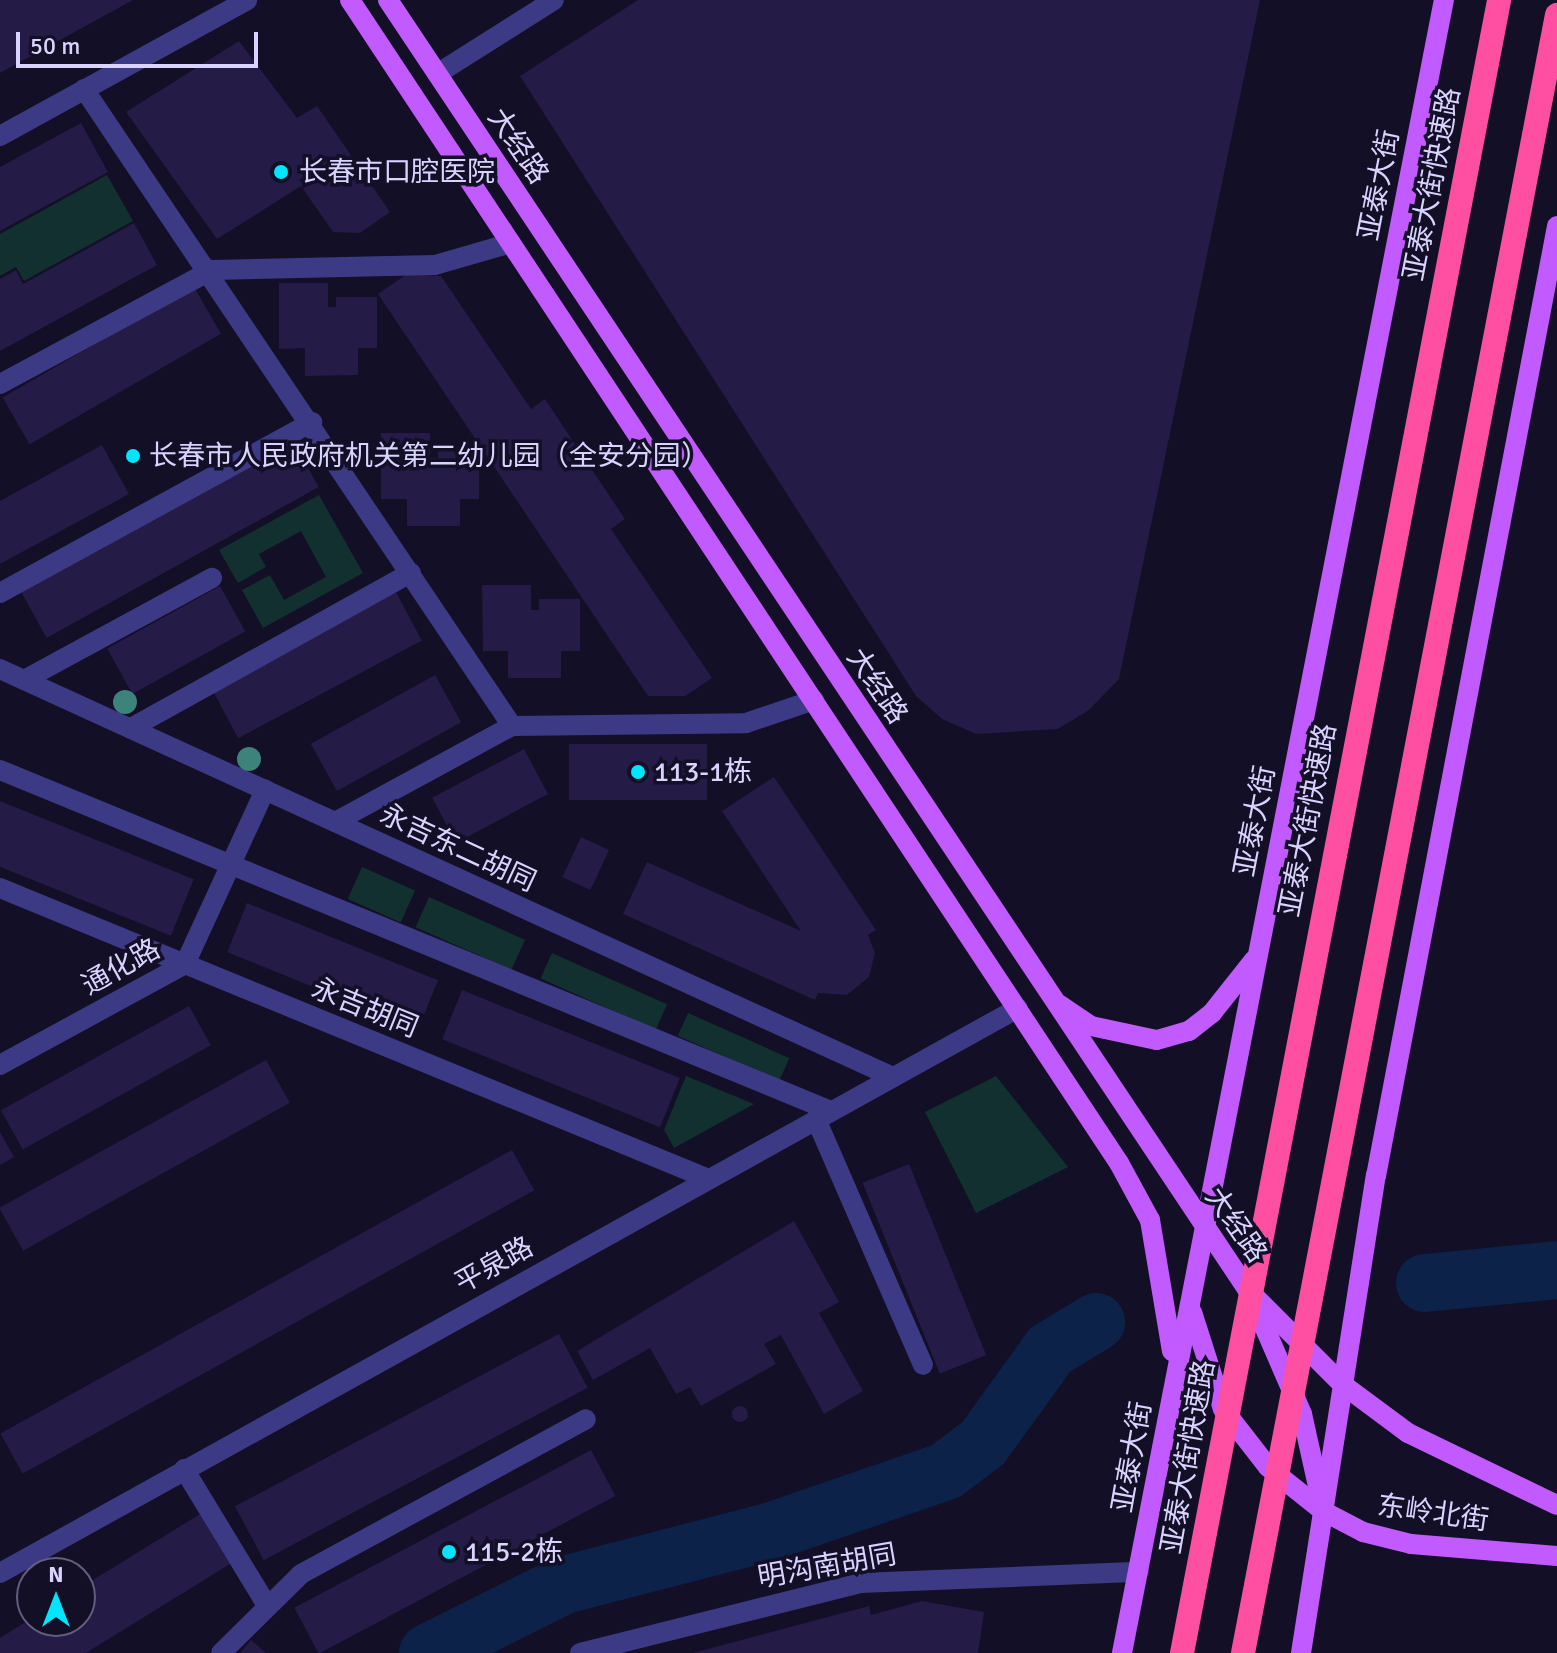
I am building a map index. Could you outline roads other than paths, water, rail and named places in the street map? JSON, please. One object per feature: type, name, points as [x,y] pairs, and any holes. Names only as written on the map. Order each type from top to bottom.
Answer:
[{"type":"highway","name":"亚泰大街快速路","points":[[1182,1653],[1499,0]]},
{"type":"highway","points":[[1243,1653],[1557,15]]},
{"type":"main road","points":[[350,0],[1018,1008],[1150,1220],[1171,1318],[1174,1383]]},
{"type":"main road","name":"大经路","points":[[388,0],[1203,1229],[1247,1289],[1342,1384]]},
{"type":"main road","name":"亚泰大街","points":[[1122,1653],[1444,0]]},
{"type":"main road","points":[[1301,1653],[1342,1384],[1557,226]]},
{"type":"main road","points":[[1050,997],[1091,1026],[1157,1040],[1189,1031],[1212,1013],[1257,957]]},
{"type":"main road","points":[[1247,1289],[1302,1414],[1323,1511]]},
{"type":"main road","name":"东岭北街","points":[[1190,1300],[1223,1409],[1268,1467],[1323,1511],[1363,1532],[1411,1544],[1557,1556]]},
{"type":"main road","name":"东岭北街","points":[[1342,1384],[1420,1440],[1557,1505]]},
{"type":"street","points":[[0,136],[247,0]]},
{"type":"street","points":[[437,74],[554,0]]},
{"type":"street","points":[[84,89],[212,270],[512,726]]},
{"type":"street","points":[[0,384],[212,270],[435,265],[511,243]]},
{"type":"street","points":[[0,593],[312,422]]},
{"type":"street","points":[[131,728],[411,573]]},
{"type":"street","points":[[24,680],[212,578]]},
{"type":"street","name":"永吉东二胡同","points":[[0,669],[893,1077]]},
{"type":"street","points":[[335,822],[512,726],[746,723],[814,700]]},
{"type":"street","points":[[0,770],[823,1115],[923,1365]]},
{"type":"street","name":"通化路","points":[[0,1065],[185,964],[265,790]]},
{"type":"street","name":"永吉胡同","points":[[0,888],[709,1179]]},
{"type":"street","name":"平泉路","points":[[0,1573],[1018,1008]]},
{"type":"street","points":[[221,1653],[265,1602],[301,1574],[586,1419]]},
{"type":"street","points":[[184,1469],[265,1602]]},
{"type":"street","name":"明沟南胡同","points":[[580,1653],[860,1583],[1139,1572]]},
{"type":"waterway","points":[[1425,1283],[1557,1270]]},
{"type":"waterway","points":[[428,1653],[564,1585],[769,1532],[946,1471],[983,1443],[1050,1350],[1096,1322]]},
{"type":"place","name":"长春市口腔医院","points":[[281,172]]},
{"type":"place","name":"长春市人民政府机关第二幼儿园（全安分园）","points":[[133,456]]},
{"type":"place","name":"113-1栋","points":[[638,772]]},
{"type":"place","name":"115-2栋","points":[[449,1552]]}]
